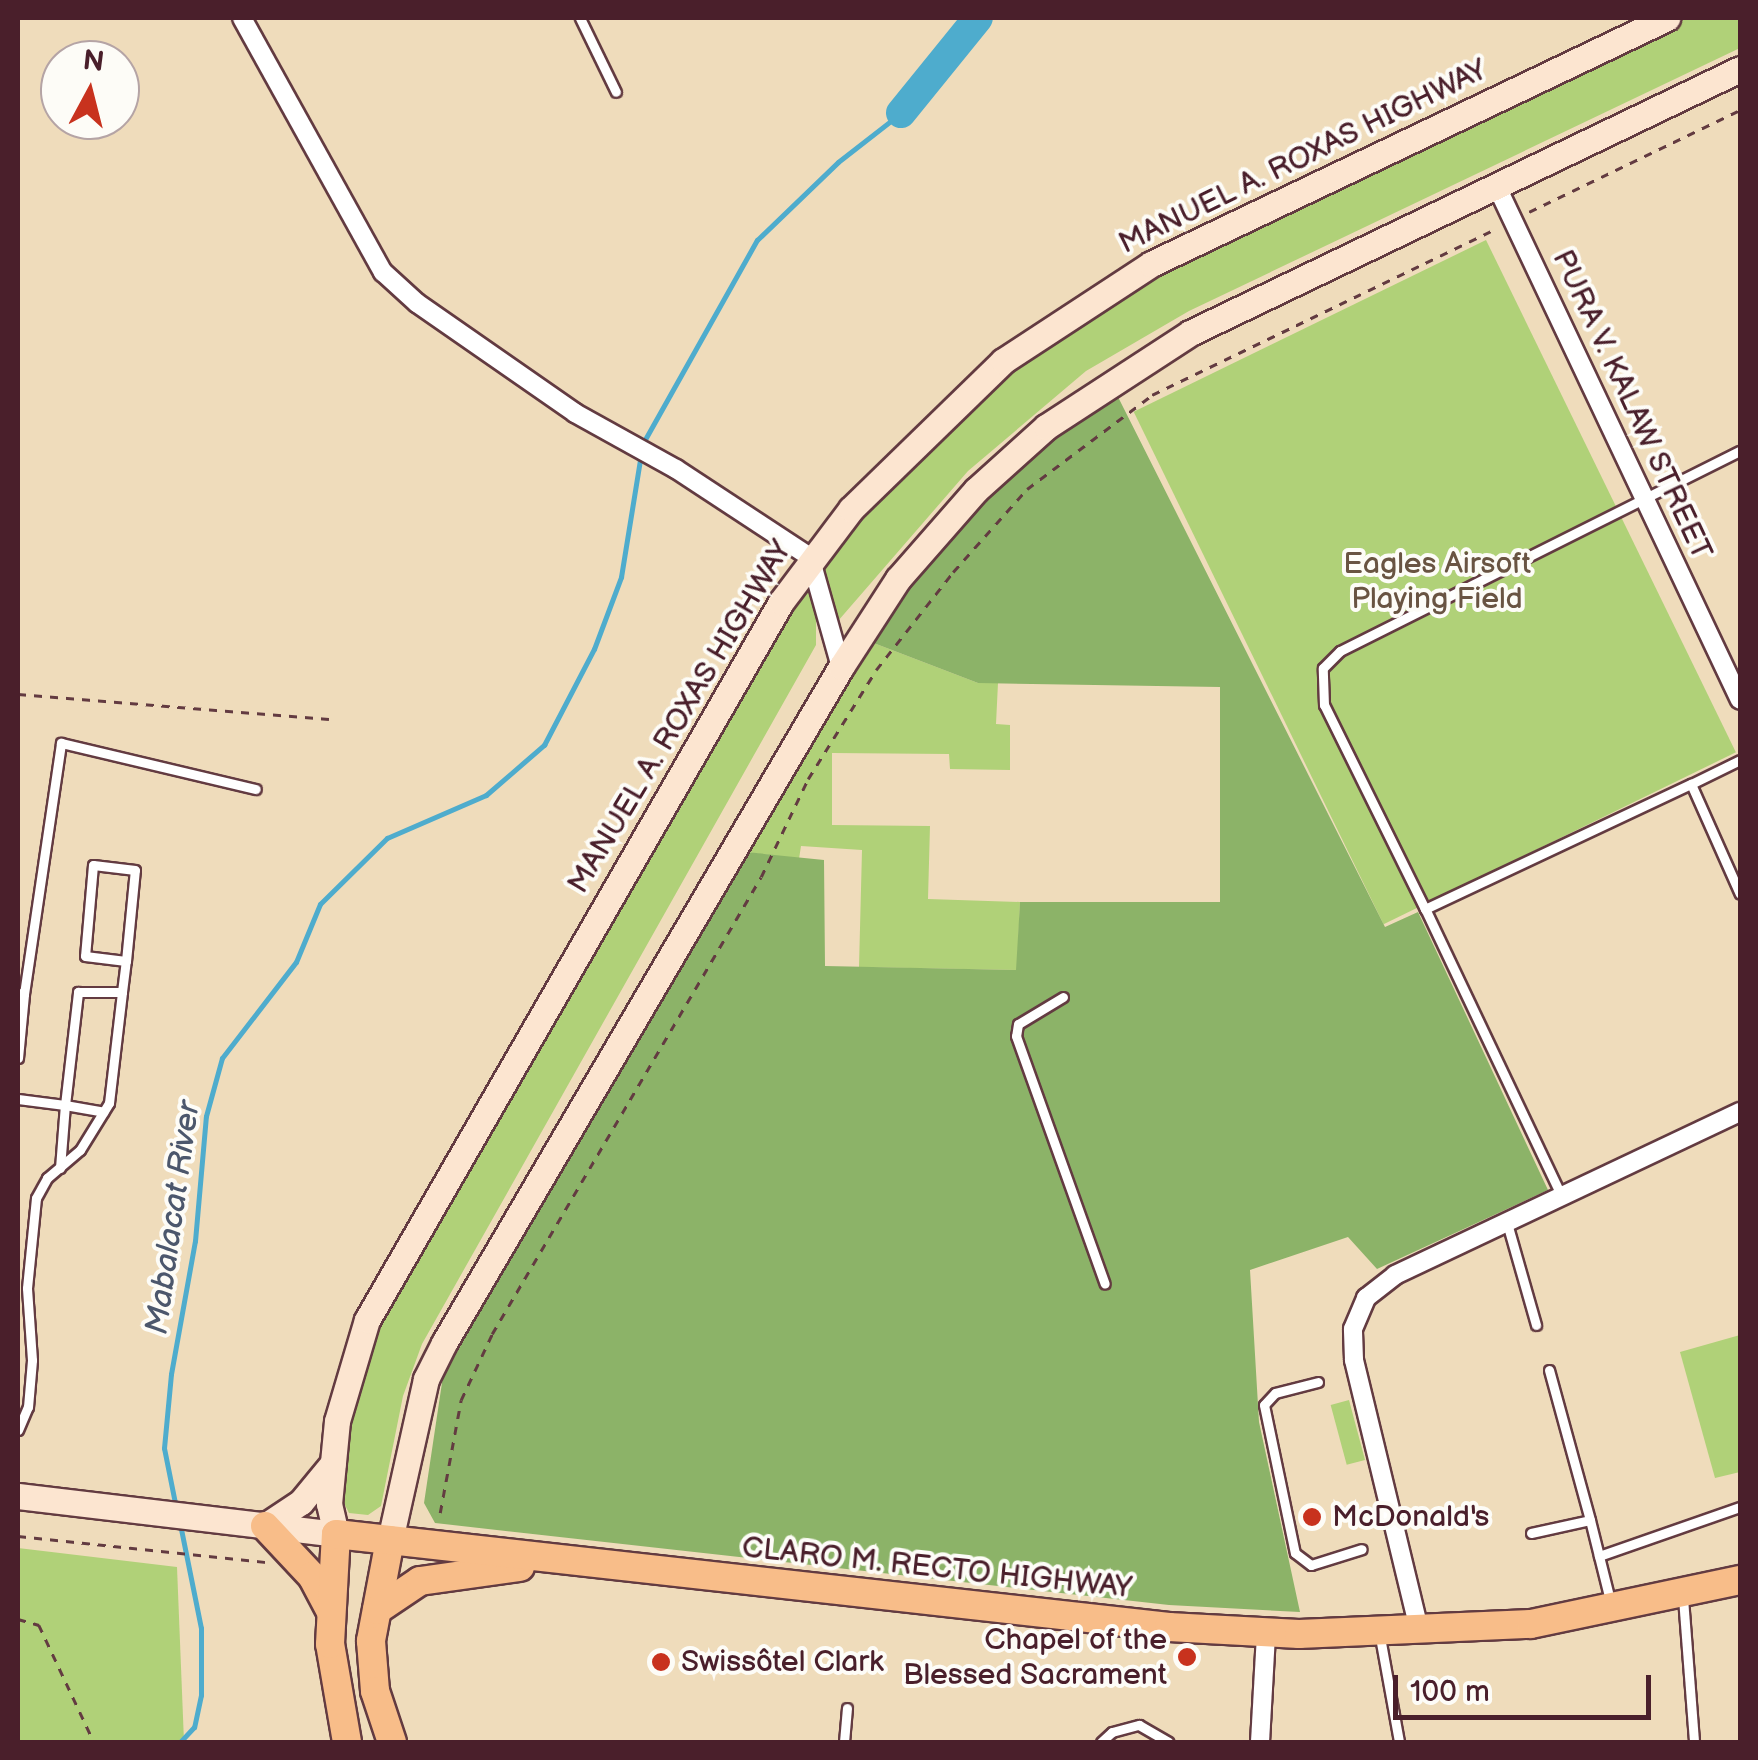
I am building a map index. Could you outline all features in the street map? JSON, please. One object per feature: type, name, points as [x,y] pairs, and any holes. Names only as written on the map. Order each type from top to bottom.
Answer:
[{"type":"main road","name":"MANUEL A. ROXAS HIGHWAY","points":[[348,1742],[330,1644],[336,1534],[329,1504],[349,1363],[367,1320],[810,558],[1003,361],[1083,306],[1151,264],[1667,18]]},
{"type":"main road","points":[[392,1742],[375,1691],[377,1610],[426,1378],[840,667],[898,578],[976,490],[1046,427],[1190,333],[1498,189],[1740,69]]},
{"type":"main road","points":[[332,1611],[304,1566],[266,1526],[301,1502],[333,1463]]},
{"type":"main road","name":"CLARO M. RECTO HIGHWAY","points":[[18,1496],[559,1562],[1266,1633],[1420,1633],[1612,1612],[1740,1580]]},
{"type":"main road","points":[[377,1610],[396,1592],[432,1578],[559,1562]]},
{"type":"street","points":[[242,18],[383,272],[575,412],[676,469],[810,558],[840,667]]},
{"type":"street","name":"PURA V. KALAW STREET","points":[[1498,189],[1740,700]]},
{"type":"street","points":[[1420,1633],[1354,1360],[1353,1329],[1380,1284],[1740,1112]]},
{"type":"street","points":[[1260,1742],[1266,1633]]},
{"type":"lane","points":[[580,18],[616,92]]},
{"type":"lane","points":[[1562,1197],[1324,705],[1323,668],[1340,652],[1647,502],[1740,451]]},
{"type":"lane","points":[[18,1058],[21,993],[62,743],[256,789]]},
{"type":"lane","points":[[1424,909],[1740,760]]},
{"type":"lane","points":[[1691,784],[1740,894]]},
{"type":"lane","points":[[18,1430],[28,1407],[32,1360],[27,1288],[36,1198],[80,1150],[104,1112],[122,992],[126,961],[135,870],[93,865],[84,956],[126,961]]},
{"type":"lane","points":[[60,1168],[78,992],[122,992]]},
{"type":"lane","points":[[1064,996],[1018,1024],[1016,1036],[1105,1284]]},
{"type":"lane","points":[[18,1099],[104,1112]]},
{"type":"lane","points":[[1507,1223],[1536,1325]]},
{"type":"lane","points":[[1548,1370],[1612,1612]]},
{"type":"lane","points":[[1318,1382],[1275,1393],[1264,1406],[1295,1553],[1311,1564],[1362,1549]]},
{"type":"lane","points":[[1599,1556],[1740,1507]]},
{"type":"lane","points":[[1531,1533],[1590,1520]]},
{"type":"lane","points":[[1683,1596],[1694,1742]]},
{"type":"lane","points":[[1379,1634],[1398,1742]]},
{"type":"lane","points":[[844,1742],[847,1708]]},
{"type":"lane","points":[[1101,1742],[1112,1732],[1139,1726],[1169,1742]]},
{"type":"path","points":[[440,1513],[461,1400],[492,1334],[761,876],[808,779],[876,670],[953,572],[1027,489],[1152,395],[1740,110]]},
{"type":"path","points":[[18,694],[329,719]]},
{"type":"path","points":[[18,1536],[304,1566]]},
{"type":"path","points":[[18,1619],[39,1625],[93,1740]]},
{"type":"green space","points":[[1684,18],[1740,18],[1740,48],[1189,311],[1086,371],[968,471],[838,621],[821,565],[872,498],[1004,369],[1171,263]]},
{"type":"green space","name":"Eagles Airsoft Playing Field","points":[[1486,240],[1736,752],[1384,924],[1134,412]]},
{"type":"green space","points":[[1115,391],[1385,927],[1418,912],[1548,1190],[1377,1269],[1348,1237],[1250,1270],[1259,1422],[1300,1612],[1169,1605],[435,1523],[424,1503],[443,1376],[746,852],[824,860],[825,966],[1016,970],[1020,902],[1220,902],[1220,687],[978,683],[871,642],[942,541],[1026,458]]},
{"type":"green space","points":[[807,581],[816,609],[816,645],[422,1344],[403,1396],[381,1506],[368,1515],[349,1513],[343,1501],[348,1417],[367,1338]]},
{"type":"green space","points":[[871,642],[978,683],[998,683],[996,724],[1010,725],[1010,770],[950,769],[949,754],[832,753],[832,825],[930,826],[928,899],[1020,902],[1017,970],[859,967],[862,850],[801,846],[799,859],[746,852]]},
{"type":"green space","points":[[1740,1335],[1740,1472],[1715,1478],[1680,1352]]},
{"type":"green space","points":[[1349,1400],[1365,1460],[1347,1465],[1331,1405]]},
{"type":"green space","points":[[18,1548],[177,1567],[184,1742],[18,1742]]},
{"type":"waterway","points":[[901,113],[978,18]]},
{"type":"waterway","name":"Mabalacat River","points":[[643,443],[757,240],[838,162],[901,113]]},
{"type":"waterway","name":"Mabalacat River","points":[[176,1508],[164,1448],[171,1374],[195,1241],[206,1116],[222,1058],[296,962],[320,904],[387,838],[486,795],[544,745],[594,649],[621,577],[641,454]]},
{"type":"waterway","name":"Mabalacat River","points":[[180,1524],[201,1628],[201,1695],[194,1727],[180,1742]]},
{"type":"place","name":"McDonald's","points":[[1312,1517]]},
{"type":"place","name":"Chapel of the Blessed Sacrament","points":[[1187,1657]]},
{"type":"place","name":"Swissôtel Clark","points":[[661,1662]]}]
